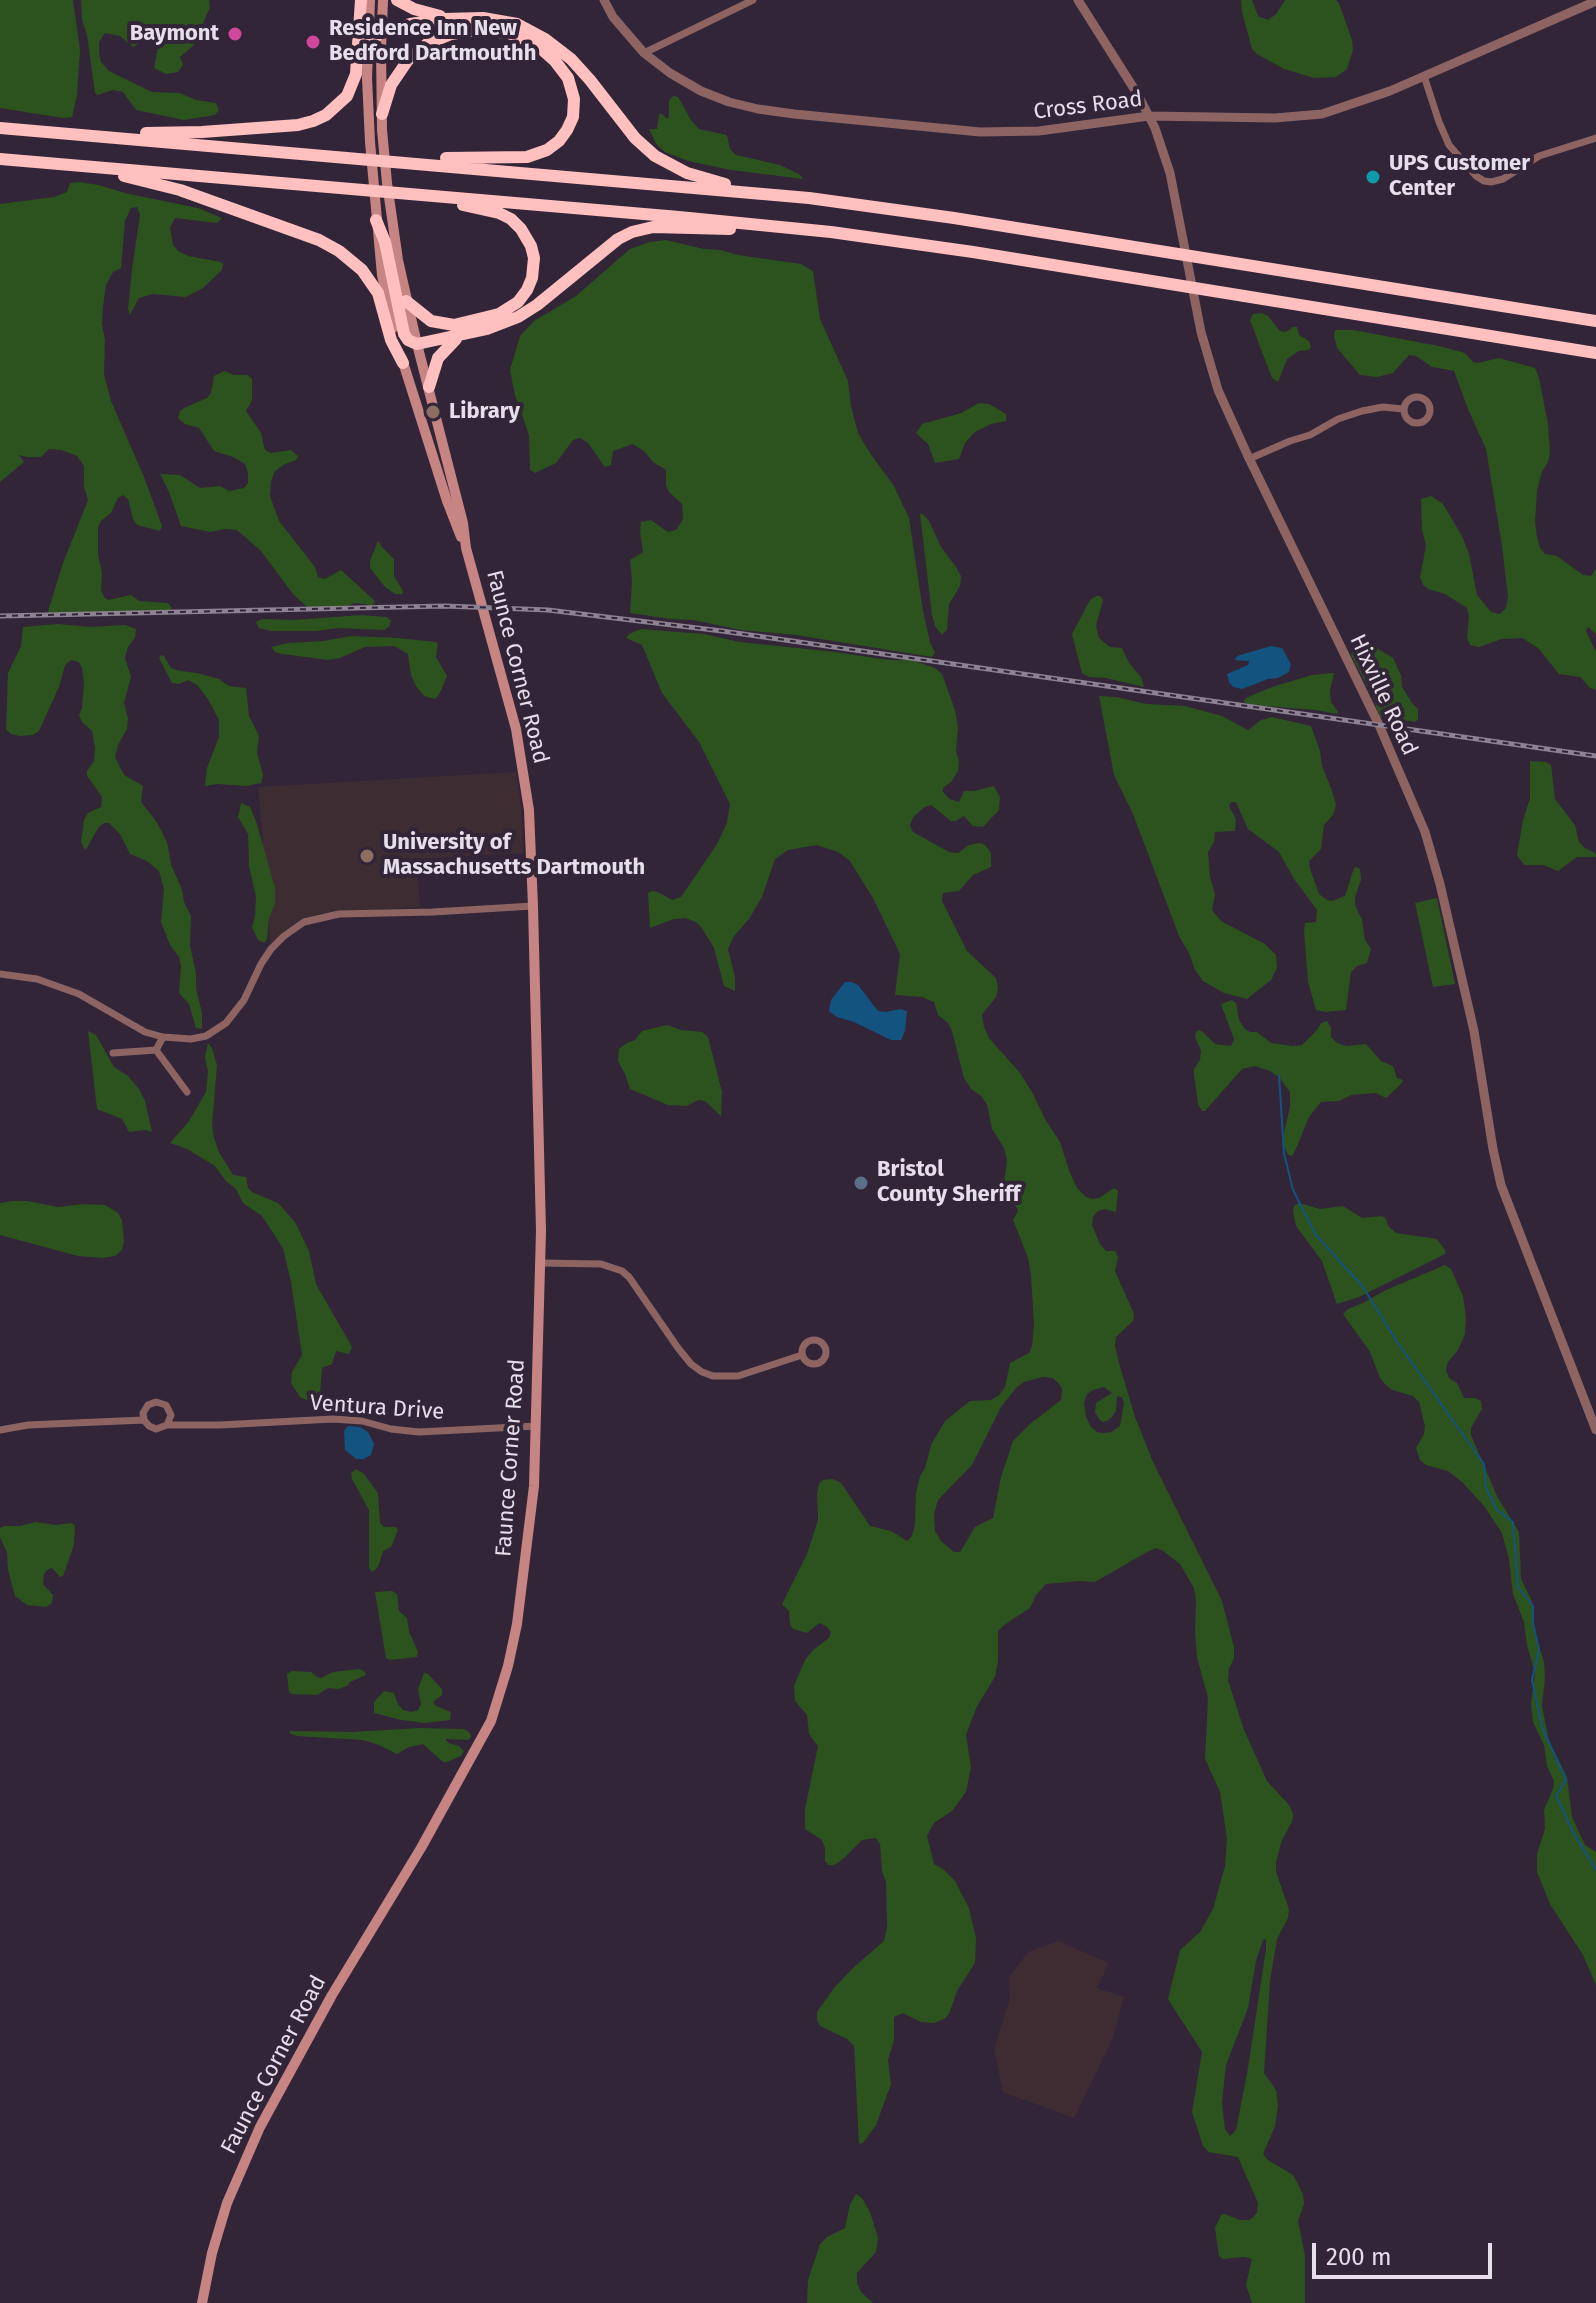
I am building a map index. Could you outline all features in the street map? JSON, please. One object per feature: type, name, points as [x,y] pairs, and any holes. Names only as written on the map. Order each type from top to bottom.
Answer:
[{"type":"highway","points":[[91,136],[245,129],[298,125],[319,119],[337,107],[354,82],[361,0]]},
{"type":"highway","points":[[397,0],[421,12],[455,18],[500,20],[536,33],[578,66],[635,138],[655,156],[687,173],[759,194]]},
{"type":"highway","points":[[367,51],[381,31],[455,18]]},
{"type":"highway","points":[[382,114],[394,79],[413,54],[435,40],[468,30],[501,31],[537,45],[559,66],[573,92],[574,111],[567,130],[553,146],[540,153],[513,159],[394,161]]},
{"type":"highway","points":[[0,128],[759,194],[954,218],[1596,321]]},
{"type":"highway","points":[[0,159],[801,229],[960,250],[1596,353]]},
{"type":"highway","points":[[78,165],[180,190],[333,246],[352,260],[374,287],[381,300],[391,340],[403,363]]},
{"type":"highway","points":[[406,301],[424,316],[442,325],[459,325],[491,317],[512,307],[523,296],[530,284],[534,265],[531,246],[525,234],[505,216],[409,194]]},
{"type":"highway","points":[[376,215],[385,242],[404,334],[417,344],[487,329],[518,317],[618,239],[632,232],[653,227],[801,229]]},
{"type":"highway","points":[[429,387],[438,358],[459,336]]},
{"type":"main road","name":"Faunce Corner Road","points":[[370,0],[367,51],[370,142],[386,297],[436,469],[466,548]]},
{"type":"main road","name":"Faunce Corner Road","points":[[202,2303],[212,2253],[227,2203],[260,2127],[332,1995],[421,1848],[491,1721],[508,1666],[519,1614],[534,1486],[540,1263],[529,810],[521,750],[466,548],[463,523],[406,301],[390,210],[383,143],[383,0]]},
{"type":"main road","points":[[436,469],[447,464]]},
{"type":"street","name":"Cross Road","points":[[604,0],[613,17],[644,53],[701,91],[729,102],[794,114],[980,132],[1039,131],[1149,116],[1300,117],[1344,108],[1596,1]]},
{"type":"street","points":[[644,53],[753,0]]},
{"type":"street","name":"Hixville Road","points":[[1078,0],[1149,116],[1165,154],[1195,306],[1215,381],[1249,459],[1373,712],[1425,832],[1471,1017],[1501,1185],[1596,1430]]},
{"type":"street","points":[[1424,76],[1449,145],[1469,170],[1484,181],[1503,179],[1539,156],[1596,138]]},
{"type":"street","points":[[1249,459],[1362,411],[1383,407],[1403,409]]},
{"type":"street","points":[[0,974],[37,979],[79,994],[136,1027],[163,1037],[199,1038],[219,1029],[238,1009],[271,949],[290,931],[315,918],[349,913],[533,906]]},
{"type":"street","points":[[156,1050],[163,1037]]},
{"type":"street","points":[[113,1053],[156,1050]]},
{"type":"street","points":[[156,1050],[187,1092]]},
{"type":"street","points":[[540,1263],[601,1264],[622,1271],[678,1348],[702,1372],[738,1376],[802,1355]]},
{"type":"street","points":[[1585,1404],[1596,1401]]},
{"type":"street","name":"Ventura Drive","points":[[167,1425],[171,1417],[169,1410],[159,1402],[148,1405],[143,1413],[144,1420],[152,1428],[160,1429],[167,1425],[333,1419],[419,1432],[536,1426]]},
{"type":"street","name":"Ventura Drive","points":[[0,1430],[28,1425],[144,1420]]},
{"type":"shaded area","name":"University of Massachusetts Dartmouth","points":[[516,772],[523,853],[417,859],[420,907],[318,914],[284,931],[271,944],[258,787]]},
{"type":"shaded area","points":[[1058,1941],[1109,1963],[1097,1988],[1124,1997],[1112,2040],[1074,2118],[1003,2092],[994,2049],[1010,1999],[1009,1977],[1028,1952]]},
{"type":"green space","points":[[0,0],[73,0],[80,50],[72,117],[0,108]]},
{"type":"green space","points":[[81,0],[209,0],[210,7],[194,45],[180,57],[183,65],[178,72],[166,74],[154,68],[158,47],[150,37],[133,47],[120,36],[105,33],[99,42],[99,53],[101,62],[109,71],[152,92],[180,93],[196,100],[216,103],[219,110],[215,115],[184,120],[136,110],[123,92],[95,93]]},
{"type":"green space","points":[[1241,0],[1252,0],[1258,16],[1268,20],[1285,0],[1336,0],[1352,40],[1353,50],[1347,69],[1336,77],[1314,78],[1284,69],[1257,54],[1252,49]]},
{"type":"green space","points":[[673,96],[678,97],[699,129],[727,135],[730,149],[736,155],[780,165],[803,179],[731,170],[688,161],[665,152],[656,144],[649,129],[657,129],[659,114],[669,118],[669,101]]},
{"type":"green space","points":[[80,182],[198,208],[222,218],[217,223],[175,218],[170,228],[173,245],[178,251],[221,262],[222,270],[203,288],[186,297],[153,294],[139,298],[130,315],[132,269],[140,215],[137,207],[131,208],[125,221],[121,268],[113,272],[106,285],[103,306],[104,374],[111,401],[162,526],[160,531],[137,525],[128,499],[123,495],[118,498],[111,513],[98,527],[101,590],[108,600],[131,595],[139,601],[168,603],[172,608],[169,611],[55,617],[48,613],[63,563],[88,500],[84,487],[84,466],[77,456],[49,449],[41,457],[19,455],[24,462],[0,482],[0,204],[54,197],[67,192],[70,183]]},
{"type":"green space","points":[[666,240],[801,264],[813,271],[820,319],[848,381],[858,433],[894,486],[909,518],[923,611],[935,653],[932,657],[630,613],[630,560],[643,552],[641,522],[651,520],[668,532],[676,530],[683,519],[682,504],[666,485],[666,470],[633,444],[613,451],[611,465],[605,467],[588,443],[580,438],[573,440],[556,463],[535,473],[530,470],[529,435],[510,370],[520,336],[534,321],[576,296],[630,249]]},
{"type":"green space","points":[[1253,314],[1268,316],[1280,331],[1297,327],[1299,335],[1309,341],[1311,347],[1287,359],[1278,382],[1272,378],[1250,320]]},
{"type":"green space","points":[[1335,330],[1353,330],[1439,346],[1465,353],[1478,363],[1499,358],[1535,368],[1548,424],[1550,453],[1537,491],[1537,537],[1545,554],[1557,556],[1583,575],[1591,576],[1596,569],[1596,634],[1588,627],[1586,631],[1596,652],[1596,690],[1580,677],[1559,674],[1538,648],[1522,638],[1502,639],[1479,647],[1470,645],[1467,638],[1467,608],[1423,585],[1420,577],[1426,546],[1421,499],[1431,496],[1443,504],[1462,536],[1477,595],[1491,612],[1500,614],[1506,608],[1508,597],[1502,546],[1486,449],[1454,371],[1432,367],[1409,355],[1393,373],[1377,377],[1360,375],[1337,348]]},
{"type":"green space","points":[[224,371],[248,375],[252,379],[252,400],[246,411],[261,433],[265,450],[271,453],[291,450],[298,456],[275,471],[271,481],[270,496],[279,521],[315,567],[318,577],[325,579],[341,570],[374,600],[372,605],[356,603],[334,610],[307,607],[293,594],[261,551],[237,530],[210,532],[181,526],[160,474],[180,475],[200,488],[220,486],[229,491],[244,488],[248,483],[245,464],[214,451],[199,428],[185,424],[178,418],[184,408],[207,398],[214,376]]},
{"type":"green space","points":[[979,403],[989,404],[1006,414],[1006,421],[975,432],[965,443],[959,459],[935,463],[928,444],[916,433],[922,424],[961,413]]},
{"type":"green space","points":[[920,514],[929,521],[941,547],[961,576],[960,586],[949,604],[947,630],[942,635],[932,615]]},
{"type":"green space","points":[[378,541],[394,559],[394,576],[402,594],[395,594],[385,587],[370,568]]},
{"type":"green space","points":[[1096,596],[1103,600],[1096,626],[1099,638],[1110,647],[1122,648],[1144,687],[1082,673],[1072,634],[1090,600]]},
{"type":"green space","points":[[361,615],[387,617],[391,621],[384,630],[339,628],[316,631],[271,631],[259,628],[256,622],[262,619]]},
{"type":"green space","points":[[58,624],[90,627],[125,625],[136,629],[125,658],[131,677],[124,703],[127,729],[115,757],[124,775],[143,786],[141,802],[167,842],[171,864],[191,916],[190,946],[202,1029],[196,1028],[189,1004],[179,993],[181,966],[161,922],[164,889],[159,871],[147,861],[130,854],[120,834],[109,823],[98,828],[85,850],[81,842],[84,820],[88,813],[101,807],[102,797],[87,776],[94,761],[95,748],[92,731],[79,715],[84,683],[79,662],[71,660],[65,665],[59,687],[39,731],[20,736],[6,729],[8,673],[21,646],[23,627]]},
{"type":"green space","points":[[641,629],[704,634],[740,642],[888,660],[912,660],[935,668],[942,674],[958,728],[958,771],[943,792],[959,802],[964,791],[994,786],[1000,797],[999,810],[983,827],[973,826],[964,816],[951,821],[931,805],[913,817],[910,826],[913,832],[949,852],[958,853],[969,845],[980,843],[991,853],[991,867],[973,875],[959,891],[943,893],[942,901],[967,951],[996,978],[996,997],[982,1015],[984,1027],[989,1038],[1020,1073],[1032,1092],[1060,1142],[1077,1188],[1093,1199],[1114,1188],[1118,1191],[1116,1212],[1098,1211],[1092,1225],[1100,1244],[1106,1251],[1115,1251],[1118,1257],[1115,1271],[1134,1314],[1133,1321],[1116,1337],[1119,1363],[1135,1417],[1153,1462],[1222,1601],[1234,1647],[1228,1680],[1244,1730],[1267,1781],[1289,1805],[1293,1814],[1276,1863],[1276,1872],[1289,1909],[1288,1918],[1277,1939],[1270,1981],[1264,2073],[1276,2090],[1278,2106],[1275,2126],[1263,2154],[1293,2175],[1303,2194],[1304,2204],[1298,2221],[1305,2256],[1305,2303],[1252,2303],[1246,2285],[1252,2259],[1223,2259],[1219,2256],[1215,2228],[1221,2215],[1250,2220],[1257,2213],[1258,2203],[1238,2157],[1209,2152],[1203,2146],[1192,2112],[1202,2052],[1168,1999],[1180,1950],[1200,1932],[1213,1909],[1225,1866],[1227,1839],[1220,1792],[1205,1759],[1208,1698],[1197,1657],[1194,1588],[1180,1564],[1162,1550],[1156,1548],[1147,1552],[1095,1582],[1046,1584],[1030,1608],[998,1631],[995,1677],[977,1706],[966,1735],[971,1767],[966,1792],[952,1811],[934,1823],[927,1836],[934,1864],[955,1881],[969,1908],[976,1938],[975,1963],[944,2019],[934,2023],[921,2022],[903,2013],[894,2017],[894,2040],[888,2060],[891,2084],[876,2125],[859,2144],[854,2046],[847,2039],[820,2026],[817,2012],[834,1988],[884,1941],[887,1927],[886,1882],[880,1844],[876,1838],[862,1840],[843,1859],[829,1865],[825,1861],[822,1840],[805,1829],[805,1809],[818,1746],[809,1734],[807,1715],[795,1701],[794,1686],[805,1660],[829,1638],[831,1632],[819,1623],[807,1633],[793,1629],[789,1611],[782,1604],[807,1554],[818,1520],[817,1493],[823,1480],[833,1479],[841,1483],[870,1526],[891,1531],[907,1541],[912,1536],[920,1476],[931,1445],[945,1421],[970,1401],[991,1400],[999,1395],[1005,1387],[1010,1363],[1029,1353],[1034,1324],[1031,1276],[1028,1258],[1013,1220],[1018,1211],[1012,1197],[1006,1196],[1003,1190],[1007,1161],[1004,1148],[992,1129],[987,1104],[964,1078],[952,1031],[938,1015],[934,1002],[922,997],[895,995],[900,954],[873,898],[850,861],[838,852],[817,845],[788,850],[775,859],[762,897],[728,949],[735,991],[724,986],[714,948],[696,922],[685,918],[674,919],[650,928],[648,893],[658,892],[672,900],[681,897],[717,844],[727,823],[730,804],[699,742],[662,693],[642,645],[626,638]],"holes":[[[1053,1378],[1062,1390],[1061,1400],[1013,1441],[1001,1477],[993,1518],[975,1527],[960,1552],[954,1552],[935,1531],[934,1514],[938,1500],[972,1465],[1001,1407],[1024,1382]],[[1104,1387],[1112,1393],[1096,1403],[1095,1412],[1099,1419],[1103,1422],[1112,1417],[1116,1411],[1117,1396],[1122,1397],[1124,1403],[1120,1426],[1103,1433],[1091,1427],[1084,1403],[1087,1394]],[[1266,1939],[1266,1949],[1248,2068],[1236,2130],[1230,2136],[1225,2129],[1222,2102],[1226,2065],[1248,2008],[1263,1940]]]},
{"type":"green space","points":[[352,636],[436,642],[436,657],[447,676],[439,695],[435,699],[424,696],[411,675],[408,654],[394,646],[365,647],[328,660],[282,654],[271,647]]},
{"type":"green space","points":[[1370,644],[1393,658],[1401,675],[1402,687],[1418,709],[1415,722],[1380,717],[1351,655],[1354,647]]},
{"type":"green space","points":[[161,655],[176,670],[246,688],[249,716],[259,736],[257,753],[263,775],[261,783],[205,786],[207,768],[219,737],[219,720],[197,685],[188,680],[172,683],[159,658]]},
{"type":"green space","points":[[1334,673],[1330,691],[1337,714],[1243,702],[1272,687],[1312,675]]},
{"type":"green space","points":[[1099,696],[1147,704],[1185,706],[1222,716],[1248,730],[1261,720],[1272,717],[1311,726],[1336,805],[1333,815],[1324,825],[1321,849],[1309,861],[1310,869],[1319,894],[1332,901],[1345,896],[1354,868],[1360,869],[1361,880],[1355,905],[1362,920],[1365,940],[1371,949],[1367,963],[1351,972],[1346,1010],[1316,1010],[1308,982],[1304,930],[1305,923],[1316,922],[1317,910],[1279,852],[1248,829],[1236,802],[1231,802],[1229,806],[1236,819],[1235,831],[1215,832],[1208,852],[1215,894],[1212,910],[1221,921],[1265,944],[1276,955],[1277,968],[1271,980],[1247,999],[1224,993],[1203,981],[1179,936],[1133,814],[1114,775]]},
{"type":"green space","points":[[1530,761],[1551,765],[1555,799],[1575,825],[1579,842],[1596,857],[1577,857],[1558,871],[1543,865],[1525,865],[1517,855],[1530,798]]},
{"type":"green space","points":[[241,803],[250,807],[257,824],[275,888],[275,903],[264,943],[258,940],[252,927],[256,897],[249,866],[248,834],[238,817]]},
{"type":"green space","points":[[1437,898],[1455,984],[1433,987],[1415,903]]},
{"type":"green space","points":[[1232,1000],[1236,1003],[1239,1020],[1245,1029],[1257,1032],[1271,1043],[1302,1045],[1321,1023],[1327,1021],[1331,1027],[1331,1037],[1337,1043],[1346,1046],[1366,1044],[1381,1061],[1393,1066],[1402,1083],[1386,1098],[1376,1093],[1321,1102],[1309,1117],[1292,1156],[1288,1155],[1282,1141],[1290,1107],[1290,1092],[1270,1071],[1255,1066],[1242,1069],[1205,1111],[1198,1104],[1194,1069],[1200,1060],[1201,1050],[1196,1032],[1203,1032],[1215,1044],[1231,1046],[1234,1039],[1221,1004]]},
{"type":"green space","points":[[667,1025],[702,1032],[708,1037],[722,1092],[721,1116],[705,1101],[698,1100],[687,1106],[668,1105],[630,1089],[618,1061],[619,1049],[635,1040],[642,1031]]},
{"type":"green space","points":[[88,1031],[96,1035],[114,1067],[128,1076],[139,1089],[152,1132],[129,1132],[122,1119],[97,1109]]},
{"type":"green space","points":[[208,1043],[217,1065],[212,1125],[219,1152],[233,1175],[246,1177],[252,1192],[278,1203],[295,1222],[309,1251],[316,1284],[352,1347],[349,1354],[336,1351],[332,1364],[322,1368],[320,1394],[312,1399],[300,1397],[291,1383],[292,1372],[302,1355],[283,1248],[262,1216],[243,1203],[236,1189],[215,1166],[170,1143],[189,1121],[206,1092],[208,1072],[205,1057]]},
{"type":"green space","points":[[13,1201],[58,1207],[105,1205],[118,1213],[122,1220],[122,1250],[115,1256],[103,1258],[78,1256],[0,1235],[0,1203]]},
{"type":"green space","points":[[1299,1203],[1320,1209],[1343,1206],[1362,1218],[1382,1216],[1396,1233],[1437,1239],[1445,1254],[1359,1297],[1337,1304],[1322,1261],[1296,1226],[1293,1211]]},
{"type":"green space","points":[[1445,1265],[1451,1269],[1463,1296],[1466,1318],[1465,1334],[1446,1370],[1464,1398],[1481,1401],[1482,1409],[1471,1428],[1471,1435],[1497,1496],[1519,1532],[1521,1579],[1531,1599],[1535,1632],[1544,1662],[1542,1706],[1549,1741],[1567,1777],[1572,1817],[1585,1845],[1596,1852],[1596,1985],[1583,1955],[1550,1904],[1537,1872],[1537,1854],[1545,1829],[1544,1810],[1554,1781],[1547,1766],[1544,1745],[1533,1722],[1531,1704],[1535,1673],[1524,1622],[1513,1594],[1502,1533],[1484,1506],[1463,1483],[1448,1471],[1426,1465],[1420,1460],[1416,1448],[1425,1426],[1419,1402],[1413,1396],[1392,1390],[1385,1384],[1370,1352],[1343,1314],[1386,1290]]},
{"type":"green space","points":[[356,1469],[364,1474],[378,1493],[380,1523],[398,1530],[391,1547],[383,1551],[378,1567],[372,1572],[369,1568],[369,1510],[352,1479],[351,1473]]},
{"type":"green space","points":[[36,1522],[55,1525],[72,1523],[75,1526],[74,1545],[63,1576],[60,1577],[52,1568],[44,1574],[43,1584],[53,1595],[52,1603],[46,1607],[27,1605],[15,1596],[7,1553],[0,1537],[0,1528],[4,1526]]},
{"type":"green space","points":[[392,1591],[397,1594],[399,1611],[407,1618],[417,1657],[386,1658],[375,1592]]},
{"type":"green space","points":[[359,1669],[366,1675],[338,1689],[328,1688],[317,1695],[289,1692],[287,1674],[292,1671],[311,1672],[321,1678],[333,1672]]},
{"type":"green space","points":[[424,1673],[442,1689],[442,1695],[433,1702],[451,1712],[450,1720],[425,1723],[374,1713],[374,1702],[384,1691],[394,1693],[403,1710],[418,1710],[421,1704],[418,1689]]},
{"type":"green space","points":[[464,1729],[471,1737],[468,1740],[446,1739],[464,1751],[461,1756],[443,1762],[423,1744],[397,1754],[363,1740],[289,1733],[290,1731],[352,1732]]},
{"type":"green space","points":[[856,2194],[870,2212],[878,2238],[876,2252],[857,2273],[861,2292],[873,2303],[807,2303],[808,2280],[820,2244],[845,2228],[850,2204]]},
{"type":"water","points":[[1271,646],[1282,648],[1291,664],[1289,672],[1242,689],[1233,687],[1227,674],[1248,665],[1249,661],[1235,660],[1237,656]]},
{"type":"water","points":[[845,982],[858,985],[878,1011],[907,1011],[901,1040],[891,1040],[829,1011],[831,1000]]},
{"type":"water","points":[[348,1426],[360,1427],[368,1432],[374,1444],[371,1455],[356,1459],[345,1450],[344,1431]]},
{"type":"waterway","points":[[1279,1075],[1284,1153],[1293,1190],[1316,1235],[1363,1287],[1397,1342],[1484,1464],[1486,1488],[1497,1510],[1513,1522],[1518,1587],[1533,1606],[1539,1650],[1532,1680],[1542,1727],[1566,1780],[1556,1796],[1596,1870]]},
{"type":"railway","points":[[0,616],[445,606],[548,610],[722,631],[1596,756]]},
{"type":"place","name":"Baymont","points":[[235,34]]},
{"type":"place","name":"Residence Inn New Bedford Dartmouthh","points":[[313,42]]},
{"type":"place","name":"UPS Customer Center","points":[[1373,177]]},
{"type":"place","name":"Library","points":[[433,412]]},
{"type":"place","name":"University of Massachusetts Dartmouth","points":[[367,856]]},
{"type":"place","name":"Bristol County Sheriff","points":[[861,1183]]}]
